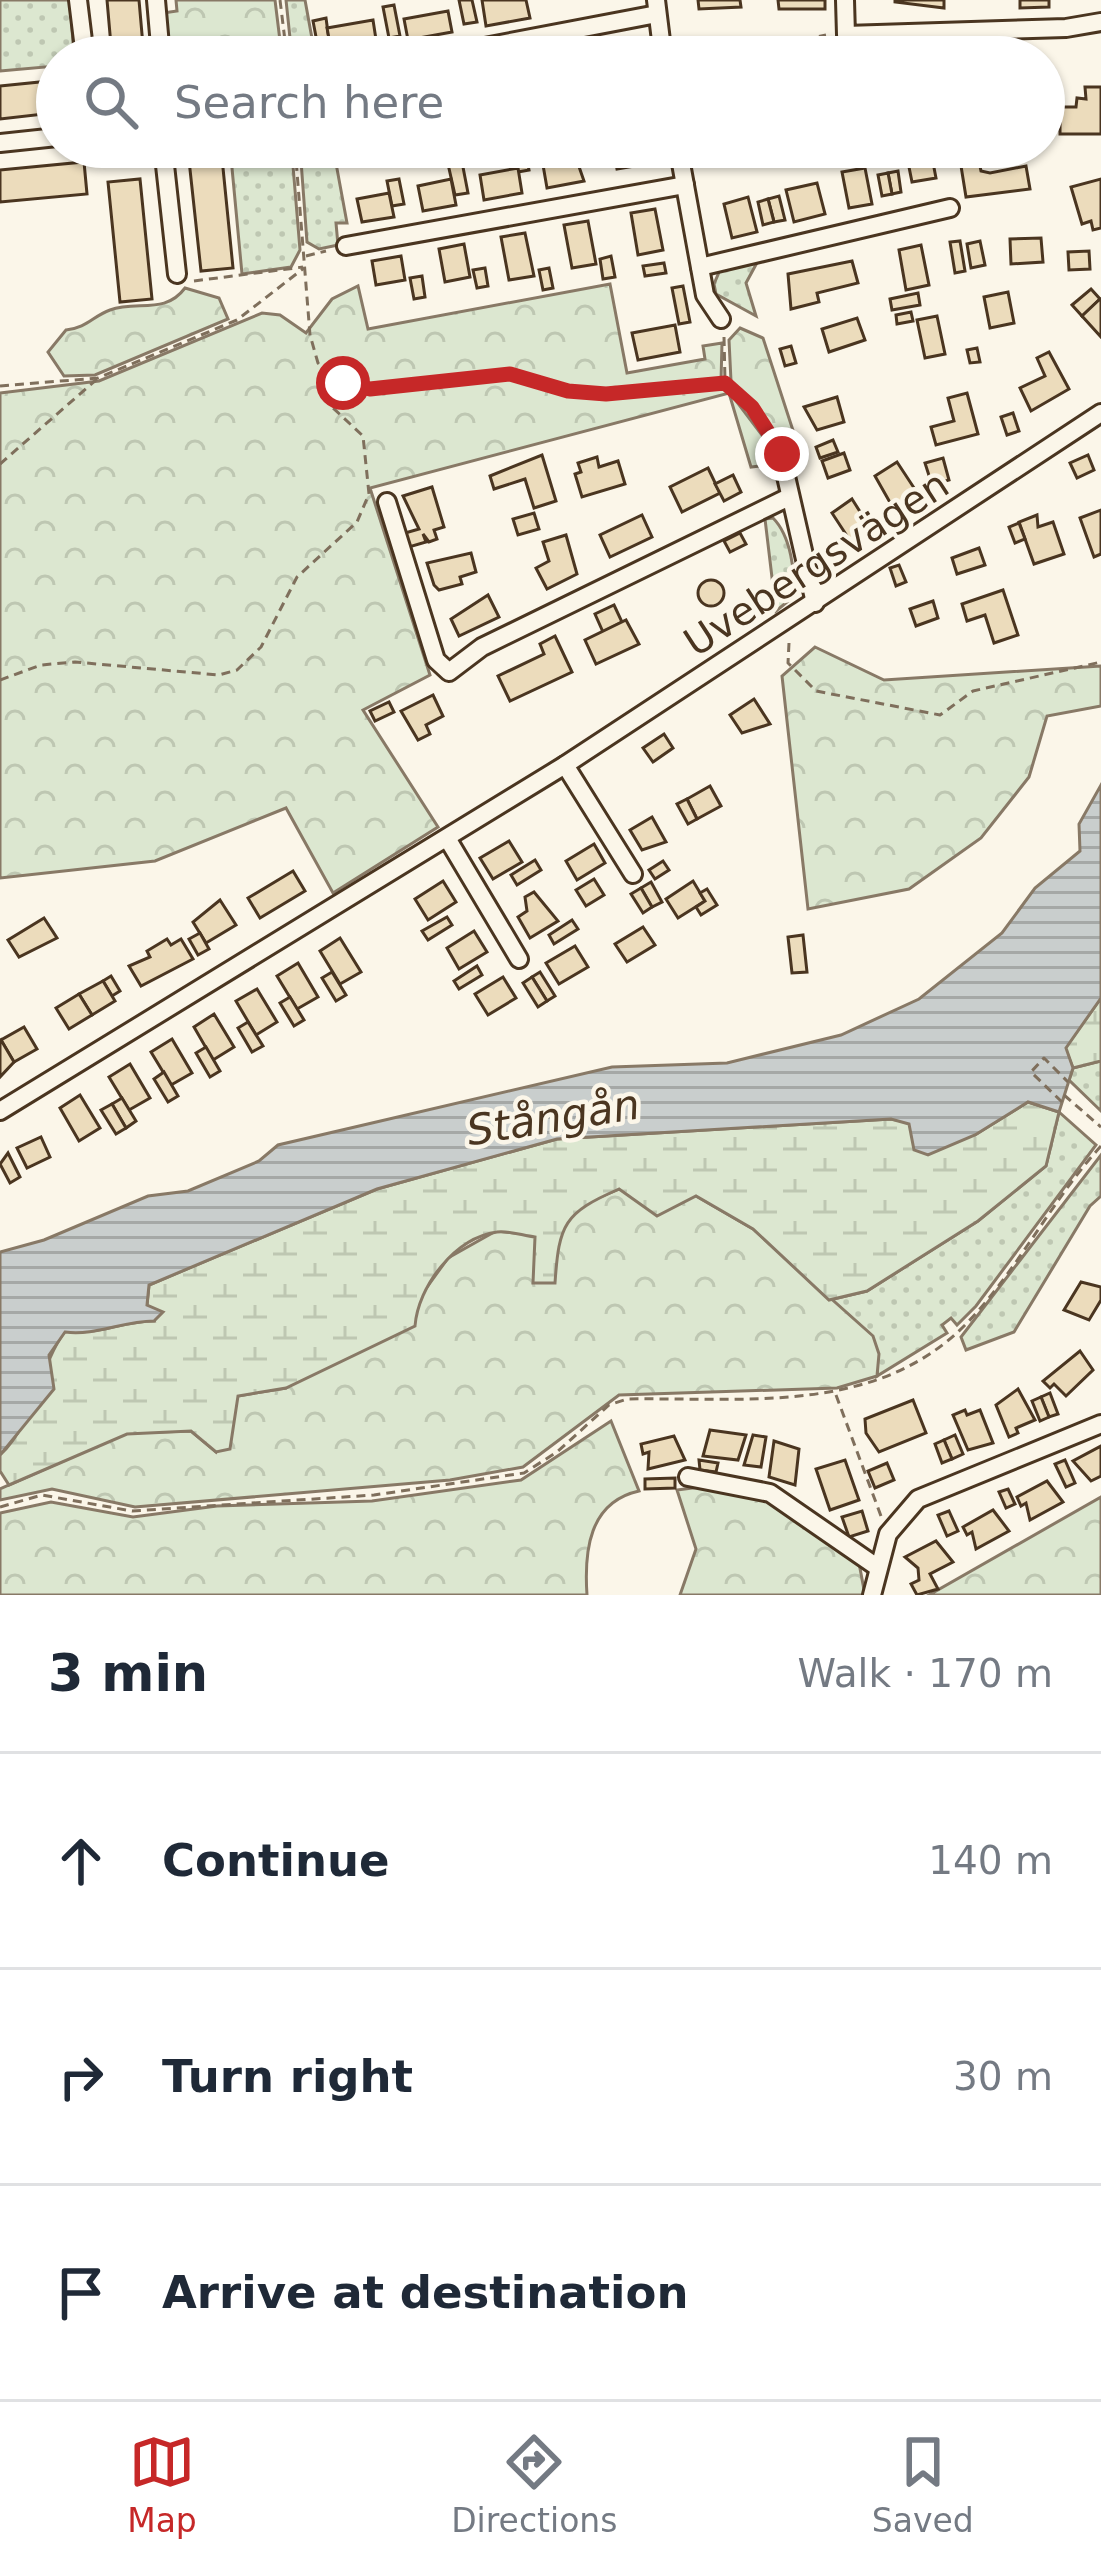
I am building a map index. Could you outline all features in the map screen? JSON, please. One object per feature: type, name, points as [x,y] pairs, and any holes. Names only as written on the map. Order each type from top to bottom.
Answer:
[{"type":"street","points":[[78,0],[82,36]]},
{"type":"street","points":[[156,0],[159,36]]},
{"type":"street","points":[[845,0],[846,35],[1066,28],[1101,22]]},
{"type":"street","points":[[526,36],[657,7]]},
{"type":"street","points":[[0,143],[36,139]]},
{"type":"street","points":[[165,168],[177,274]]},
{"type":"street","points":[[682,168],[705,295],[721,319]]},
{"type":"street","points":[[346,246],[685,185]]},
{"type":"street","points":[[700,267],[950,208]]},
{"type":"street","name":"Uvebergsvägen","points":[[0,1111],[565,765],[1101,413]]},
{"type":"street","points":[[785,472],[787,498],[815,603]]},
{"type":"street","points":[[387,502],[436,660],[449,672],[482,647],[787,498]]},
{"type":"street","points":[[565,765],[633,874]]},
{"type":"street","points":[[447,838],[519,959]]},
{"type":"street","points":[[872,1595],[888,1534],[918,1499],[1101,1424]]},
{"type":"street","points":[[688,1477],[770,1493],[878,1567]]},
{"type":"path","points":[[280,0],[284,36]]},
{"type":"path","points":[[840,36],[846,35]]},
{"type":"path","points":[[0,680],[41,665],[75,662],[219,675],[250,661],[293,594],[297,577],[357,522],[367,500],[363,436],[332,407],[310,335],[298,168]]},
{"type":"path","points":[[304,256],[346,246]]},
{"type":"path","points":[[177,274],[193,282],[305,266]]},
{"type":"path","points":[[0,386],[98,378],[237,320],[305,266]]},
{"type":"path","points":[[721,319],[729,364],[725,383]]},
{"type":"path","points":[[324,370],[343,383],[370,389],[510,374],[568,391],[606,394],[725,383],[752,407],[782,454],[785,472]]},
{"type":"path","points":[[0,464],[98,378]]},
{"type":"path","points":[[790,619],[788,663],[816,691],[940,716],[973,691],[1101,662]]},
{"type":"path","points":[[1037,1052],[1068,1082]]},
{"type":"path","points":[[1044,1058],[1031,1072],[1101,1127]]},
{"type":"path","points":[[0,1507],[42,1495],[132,1511],[451,1485],[524,1473],[543,1464],[609,1405],[627,1399],[835,1394],[872,1384],[967,1323],[1101,1146]]},
{"type":"path","points":[[835,1394],[888,1534]]},
{"type":"green space","points":[[0,0],[70,0],[73,36],[36,36],[36,68],[0,71]]},
{"type":"green space","points":[[176,0],[275,0],[279,36],[165,36],[163,13],[177,11]]},
{"type":"green space","points":[[286,0],[305,0],[312,36],[290,36]]},
{"type":"green space","points":[[232,168],[293,168],[300,250],[291,267],[242,274]]},
{"type":"green space","points":[[302,168],[337,168],[347,223],[336,223],[338,245],[319,249],[307,242]]},
{"type":"green space","points":[[759,259],[746,283],[756,316],[716,294],[714,284],[720,270]]},
{"type":"green space","points":[[610,284],[627,373],[705,359],[703,346],[722,343],[721,381],[780,459],[777,464],[751,467],[729,393],[370,488],[430,675],[363,710],[438,827],[333,893],[286,808],[155,861],[0,878],[0,393],[99,381],[262,313],[280,315],[306,333],[332,299],[358,286],[368,329]]},
{"type":"green space","points":[[185,288],[219,298],[228,319],[95,375],[64,376],[48,352],[66,330],[120,307],[169,301]]},
{"type":"green space","points":[[740,328],[763,338],[799,449],[788,454],[731,381],[729,340]]},
{"type":"green space","points":[[773,518],[788,544],[794,578],[792,598],[776,611],[765,519]]},
{"type":"green space","points":[[815,647],[884,680],[1101,666],[1101,706],[1047,716],[1029,777],[981,838],[909,889],[808,909],[782,676]]},
{"type":"green space","points":[[1101,998],[1101,1061],[1073,1068],[1065,1048]]},
{"type":"green space","points":[[1101,1061],[1101,1111],[1069,1080],[1073,1068]]},
{"type":"green space","points":[[1028,1102],[1059,1112],[1046,1166],[978,1221],[867,1291],[829,1300],[753,1229],[696,1196],[657,1216],[619,1189],[586,1206],[568,1223],[559,1247],[555,1283],[533,1283],[535,1237],[501,1232],[481,1236],[441,1267],[423,1296],[415,1326],[286,1388],[238,1396],[230,1449],[216,1452],[191,1431],[127,1434],[9,1485],[0,1471],[0,1455],[21,1428],[65,1331],[154,1321],[147,1305],[149,1285],[377,1189],[557,1139],[891,1119],[975,1135]]},
{"type":"green space","points":[[1059,1112],[1096,1145],[976,1306],[957,1325],[951,1318],[942,1325],[947,1333],[877,1376],[871,1341],[858,1323],[829,1300],[867,1291],[978,1221],[1046,1166]]},
{"type":"green space","points":[[1101,1155],[1101,1196],[1090,1206],[1014,1332],[966,1350],[961,1337]]},
{"type":"green space","points":[[619,1189],[696,1196],[753,1229],[873,1336],[879,1354],[877,1376],[837,1388],[619,1395],[523,1467],[450,1480],[135,1507],[52,1489],[0,1500],[0,1489],[127,1433],[191,1431],[216,1452],[238,1396],[286,1388],[417,1301],[448,1258],[496,1231],[558,1238],[576,1207]]},
{"type":"green space","points":[[611,1421],[639,1491],[609,1506],[593,1531],[587,1595],[0,1595],[0,1513],[51,1502],[133,1517],[217,1506],[372,1501],[521,1480]]},
{"type":"green space","points":[[700,1487],[766,1498],[859,1563],[865,1595],[680,1595],[696,1549],[677,1490]]},
{"type":"green space","points":[[1101,1497],[1101,1595],[929,1595]]},
{"type":"water","name":"Stångån","points":[[1101,785],[1101,998],[1066,1048],[1073,1068],[1059,1112],[1028,1102],[975,1135],[928,1155],[914,1150],[909,1124],[891,1119],[557,1139],[377,1189],[149,1285],[147,1305],[163,1312],[154,1321],[65,1332],[49,1355],[54,1389],[0,1455],[0,1252],[44,1240],[148,1196],[188,1191],[259,1161],[278,1145],[612,1067],[727,1063],[841,1035],[919,999],[1002,933],[1035,888],[1080,851],[1079,824]]},
{"type":"building","points":[[107,0],[139,0],[142,36],[110,36]]},
{"type":"building","points":[[459,0],[472,0],[477,22],[464,24]]},
{"type":"building","points":[[482,0],[526,0],[530,18],[486,26]]},
{"type":"building","points":[[698,0],[740,0],[741,7],[699,9]]},
{"type":"building","points":[[778,0],[825,0],[825,9],[779,9]]},
{"type":"building","points":[[895,0],[944,0],[944,8],[895,2]]},
{"type":"building","points":[[1020,0],[1049,0],[1049,7],[1020,8]]},
{"type":"building","points":[[394,5],[400,36],[389,36],[383,7]]},
{"type":"building","points":[[448,11],[452,32],[407,36],[404,19]]},
{"type":"building","points":[[326,18],[328,36],[316,36],[313,21]]},
{"type":"building","points":[[373,20],[375,36],[329,36],[327,28]]},
{"type":"building","points":[[36,82],[36,115],[0,119],[0,86]]},
{"type":"building","points":[[1085,87],[1101,87],[1101,134],[1065,134],[1065,107],[1076,107],[1077,98],[1086,99]]},
{"type":"building","points":[[85,168],[87,194],[0,202],[0,170]]},
{"type":"building","points":[[190,168],[223,168],[233,268],[201,271]]},
{"type":"building","points":[[449,168],[463,168],[468,193],[455,195]]},
{"type":"building","points":[[518,168],[522,193],[484,200],[480,175]]},
{"type":"building","points":[[544,168],[579,168],[584,181],[547,188]]},
{"type":"building","points":[[865,168],[872,204],[849,208],[842,172]]},
{"type":"building","points":[[909,168],[934,168],[936,178],[912,182]]},
{"type":"building","points":[[961,168],[990,173],[1026,168],[1030,189],[966,197]]},
{"type":"building","points":[[898,171],[901,192],[892,194],[888,173]]},
{"type":"building","points":[[888,173],[892,194],[882,196],[878,175]]},
{"type":"building","points":[[140,179],[152,299],[120,302],[108,182]]},
{"type":"building","points":[[399,179],[404,204],[392,206],[387,181]]},
{"type":"building","points":[[451,179],[456,205],[423,211],[418,186]]},
{"type":"building","points":[[1101,179],[1101,228],[1093,230],[1091,221],[1082,224],[1071,187]]},
{"type":"building","points":[[817,183],[825,214],[794,222],[786,190]]},
{"type":"building","points":[[389,193],[394,217],[362,222],[357,199]]},
{"type":"building","points":[[779,196],[785,220],[774,222],[768,199]]},
{"type":"building","points":[[748,197],[757,232],[732,238],[724,204]]},
{"type":"building","points":[[768,199],[774,222],[763,225],[758,202]]},
{"type":"building","points":[[655,209],[663,250],[638,255],[631,213]]},
{"type":"building","points":[[588,221],[596,264],[572,268],[564,225]]},
{"type":"building","points":[[525,233],[534,276],[509,280],[501,237]]},
{"type":"building","points":[[1041,238],[1043,262],[1011,264],[1010,239]]},
{"type":"building","points":[[960,241],[965,271],[955,273],[950,242]]},
{"type":"building","points":[[980,241],[985,265],[971,268],[967,244]]},
{"type":"building","points":[[464,244],[470,277],[445,282],[439,249]]},
{"type":"building","points":[[921,245],[929,285],[906,290],[899,250]]},
{"type":"building","points":[[1089,251],[1090,269],[1069,270],[1068,252]]},
{"type":"building","points":[[401,256],[405,280],[376,285],[372,261]]},
{"type":"building","points":[[611,256],[615,277],[603,279],[600,259]]},
{"type":"building","points":[[852,261],[858,283],[817,293],[819,302],[791,309],[788,274]]},
{"type":"building","points":[[664,263],[666,273],[645,276],[643,266]]},
{"type":"building","points":[[485,268],[488,286],[477,288],[473,270]]},
{"type":"building","points":[[549,268],[553,288],[543,290],[539,270]]},
{"type":"building","points":[[422,276],[425,297],[414,299],[410,278]]},
{"type":"building","points":[[683,286],[690,322],[679,324],[672,288]]},
{"type":"building","points":[[1091,289],[1100,299],[1082,316],[1072,305]]},
{"type":"building","points":[[1008,292],[1014,323],[990,328],[984,297]]},
{"type":"building","points":[[918,293],[920,305],[892,310],[890,299]]},
{"type":"building","points":[[1101,299],[1101,337],[1082,316]]},
{"type":"building","points":[[911,312],[913,321],[897,324],[896,315]]},
{"type":"building","points":[[937,316],[945,354],[925,358],[917,320]]},
{"type":"building","points":[[857,318],[865,340],[829,352],[822,329]]},
{"type":"building","points":[[675,325],[680,352],[638,360],[632,333]]},
{"type":"building","points":[[791,346],[796,363],[785,366],[780,349]]},
{"type":"building","points":[[977,348],[980,362],[970,363],[967,350]]},
{"type":"building","points":[[1049,352],[1069,389],[1031,411],[1020,388],[1045,376],[1037,358]]},
{"type":"building","points":[[967,393],[978,434],[936,445],[931,427],[954,421],[948,398]]},
{"type":"building","points":[[837,397],[844,422],[817,430],[804,407]]},
{"type":"building","points":[[1013,413],[1019,431],[1007,435],[1001,417]]},
{"type":"building","points":[[833,440],[838,452],[820,458],[816,447]]},
{"type":"building","points":[[844,453],[850,470],[828,478],[822,461]]},
{"type":"building","points":[[542,455],[556,501],[534,508],[525,479],[494,489],[490,476]]},
{"type":"building","points":[[1088,455],[1094,470],[1077,478],[1070,463]]},
{"type":"building","points":[[597,457],[599,467],[618,461],[625,484],[582,497],[575,474],[581,472],[578,463]]},
{"type":"building","points":[[943,458],[949,480],[932,485],[925,463]]},
{"type":"building","points":[[897,462],[920,497],[896,513],[875,476]]},
{"type":"building","points":[[708,468],[720,493],[682,512],[670,487]]},
{"type":"building","points":[[733,475],[741,492],[724,501],[715,484]]},
{"type":"building","points":[[432,487],[444,527],[434,530],[437,539],[429,542],[423,534],[426,542],[409,547],[405,533],[419,529],[403,496]]},
{"type":"building","points":[[852,499],[871,529],[851,542],[832,513]]},
{"type":"building","points":[[1101,510],[1101,554],[1094,557],[1080,518]]},
{"type":"building","points":[[534,513],[539,529],[518,535],[513,519]]},
{"type":"building","points":[[642,515],[652,537],[610,557],[600,535]]},
{"type":"building","points":[[1037,515],[1038,527],[1053,522],[1064,554],[1034,564],[1019,522]]},
{"type":"building","points":[[1019,523],[1025,539],[1015,543],[1009,527]]},
{"type":"building","points":[[740,533],[746,544],[730,552],[724,541]]},
{"type":"building","points":[[566,535],[577,574],[547,589],[536,568],[549,561],[543,542]]},
{"type":"building","points":[[979,548],[985,565],[957,574],[952,558]]},
{"type":"building","points":[[471,553],[476,572],[460,577],[462,584],[439,590],[434,585],[427,563]]},
{"type":"building","points":[[899,565],[906,582],[896,586],[890,568]]},
{"type":"building","points":[[711,580],[724,593],[711,606],[698,593]]},
{"type":"building","points":[[1003,590],[1018,635],[994,643],[985,615],[967,621],[962,604]]},
{"type":"building","points":[[488,595],[499,617],[459,636],[451,619]]},
{"type":"building","points":[[933,601],[938,618],[916,626],[910,609]]},
{"type":"building","points":[[614,605],[622,622],[603,632],[595,614]]},
{"type":"building","points":[[626,620],[639,644],[596,664],[585,640]]},
{"type":"building","points":[[555,636],[572,672],[510,701],[498,676],[544,654],[540,644]]},
{"type":"building","points":[[433,695],[443,716],[426,725],[430,734],[418,740],[401,711]]},
{"type":"building","points":[[754,699],[770,724],[742,733],[730,715]]},
{"type":"building","points":[[389,702],[394,712],[375,721],[370,711]]},
{"type":"building","points":[[664,734],[673,748],[653,762],[643,748]]},
{"type":"building","points":[[710,786],[721,806],[697,819],[687,799]]},
{"type":"building","points":[[687,799],[697,819],[688,824],[677,804]]},
{"type":"building","points":[[652,817],[666,842],[642,850],[630,830]]},
{"type":"building","points":[[509,841],[522,862],[493,879],[480,858]]},
{"type":"building","points":[[594,844],[605,863],[577,880],[566,861]]},
{"type":"building","points":[[535,860],[541,870],[517,885],[511,875]]},
{"type":"building","points":[[663,861],[669,870],[655,879],[649,870]]},
{"type":"building","points":[[293,871],[305,891],[260,918],[248,898]]},
{"type":"building","points":[[594,879],[604,895],[586,906],[576,890]]},
{"type":"building","points":[[443,881],[456,902],[428,920],[415,899]]},
{"type":"building","points":[[693,881],[705,901],[678,918],[666,899]]},
{"type":"building","points":[[651,882],[662,902],[652,907],[641,888]]},
{"type":"building","points":[[641,888],[652,907],[643,913],[631,894]]},
{"type":"building","points":[[707,889],[717,905],[701,915],[696,907],[705,901],[700,893]]},
{"type":"building","points":[[534,892],[558,921],[530,938],[518,917],[527,911],[525,897]]},
{"type":"building","points":[[220,900],[236,925],[206,943],[193,922]]},
{"type":"building","points":[[447,917],[452,925],[428,940],[422,931]]},
{"type":"building","points":[[44,918],[57,938],[19,957],[8,940]]},
{"type":"building","points":[[572,920],[578,929],[554,944],[549,935]]},
{"type":"building","points":[[643,927],[655,945],[627,962],[615,944]]},
{"type":"building","points":[[474,931],[487,952],[459,969],[447,948]]},
{"type":"building","points":[[200,933],[209,949],[198,955],[189,939]]},
{"type":"building","points":[[803,935],[807,972],[792,973],[788,937]]},
{"type":"building","points":[[340,938],[361,972],[340,984],[320,951]]},
{"type":"building","points":[[167,939],[171,945],[181,939],[193,959],[141,986],[129,966],[150,957],[147,951]]},
{"type":"building","points":[[575,946],[588,967],[559,984],[546,963]]},
{"type":"building","points":[[298,963],[318,997],[297,1009],[277,976]]},
{"type":"building","points":[[477,966],[482,975],[459,989],[454,981]]},
{"type":"building","points":[[332,972],[346,995],[336,1001],[322,978]]},
{"type":"building","points":[[540,972],[555,996],[547,1001],[532,977]]},
{"type":"building","points":[[111,976],[120,991],[112,996],[103,981]]},
{"type":"building","points":[[503,977],[516,998],[488,1015],[475,994]]},
{"type":"building","points":[[532,977],[547,1001],[538,1007],[523,983]]},
{"type":"building","points":[[103,981],[115,1001],[92,1015],[79,994]]},
{"type":"building","points":[[257,989],[277,1022],[256,1035],[236,1001]]},
{"type":"building","points":[[79,994],[92,1015],[69,1029],[56,1008]]},
{"type":"building","points":[[290,997],[304,1020],[294,1026],[280,1003]]},
{"type":"building","points":[[214,1014],[234,1047],[213,1060],[194,1027]]},
{"type":"building","points":[[248,1022],[263,1046],[252,1052],[238,1028]]},
{"type":"building","points":[[24,1027],[37,1049],[14,1062],[1,1040]]},
{"type":"building","points":[[172,1039],[192,1073],[171,1085],[151,1052]]},
{"type":"building","points":[[0,1041],[14,1062],[0,1077]]},
{"type":"building","points":[[206,1047],[220,1071],[210,1077],[196,1053]]},
{"type":"building","points":[[130,1064],[150,1098],[129,1110],[109,1077]]},
{"type":"building","points":[[164,1072],[178,1096],[168,1102],[154,1079]]},
{"type":"building","points":[[80,1095],[100,1128],[79,1141],[60,1108]]},
{"type":"building","points":[[122,1098],[136,1121],[126,1128],[112,1104]]},
{"type":"building","points":[[112,1104],[126,1128],[116,1134],[101,1110]]},
{"type":"building","points":[[41,1137],[50,1157],[27,1168],[17,1148]]},
{"type":"building","points":[[8,1153],[20,1177],[10,1183],[0,1164]]},
{"type":"building","points":[[1081,1282],[1101,1287],[1101,1300],[1089,1320],[1064,1310]]},
{"type":"building","points":[[1080,1351],[1093,1370],[1066,1396],[1043,1381]]},
{"type":"building","points":[[1018,1389],[1035,1420],[1016,1428],[1018,1433],[1009,1437],[996,1405]]},
{"type":"building","points":[[1050,1393],[1058,1414],[1049,1417],[1041,1397]]},
{"type":"building","points":[[1041,1397],[1049,1417],[1040,1421],[1032,1401]]},
{"type":"building","points":[[913,1400],[926,1433],[879,1452],[866,1433],[865,1419]]},
{"type":"building","points":[[965,1410],[967,1415],[980,1410],[993,1443],[968,1450],[953,1415]]},
{"type":"building","points":[[710,1430],[746,1435],[738,1460],[703,1456]]},
{"type":"building","points":[[753,1435],[766,1437],[761,1467],[744,1465]]},
{"type":"building","points":[[955,1435],[963,1454],[952,1459],[944,1440]]},
{"type":"building","points":[[674,1436],[685,1460],[648,1469],[649,1452],[643,1454],[641,1444]]},
{"type":"building","points":[[944,1440],[952,1459],[942,1463],[935,1444]]},
{"type":"building","points":[[774,1441],[799,1449],[795,1485],[769,1477]]},
{"type":"building","points":[[1101,1446],[1101,1476],[1091,1481],[1073,1461]]},
{"type":"building","points":[[699,1460],[718,1463],[716,1472],[700,1470]]},
{"type":"building","points":[[845,1460],[859,1500],[830,1510],[816,1469]]},
{"type":"building","points":[[1065,1460],[1075,1483],[1066,1487],[1055,1464]]},
{"type":"building","points":[[887,1463],[894,1480],[875,1488],[868,1471]]},
{"type":"building","points":[[675,1478],[675,1488],[645,1489],[645,1479]]},
{"type":"building","points":[[1047,1481],[1063,1502],[1030,1520],[1026,1503],[1021,1506],[1017,1497]]},
{"type":"building","points":[[1008,1489],[1015,1504],[1006,1508],[999,1492]]},
{"type":"building","points":[[993,1510],[1009,1531],[976,1549],[972,1532],[967,1535],[963,1527]]},
{"type":"building","points":[[862,1511],[868,1531],[849,1537],[842,1517]]},
{"type":"building","points":[[949,1511],[958,1531],[947,1536],[938,1515]]},
{"type":"building","points":[[936,1541],[953,1562],[930,1574],[938,1589],[917,1595],[911,1584],[919,1580],[918,1568],[905,1557]]},
{"type":"route","points":[[343,383],[370,389],[510,374],[568,391],[606,394],[725,383],[752,407],[782,454]]}]
